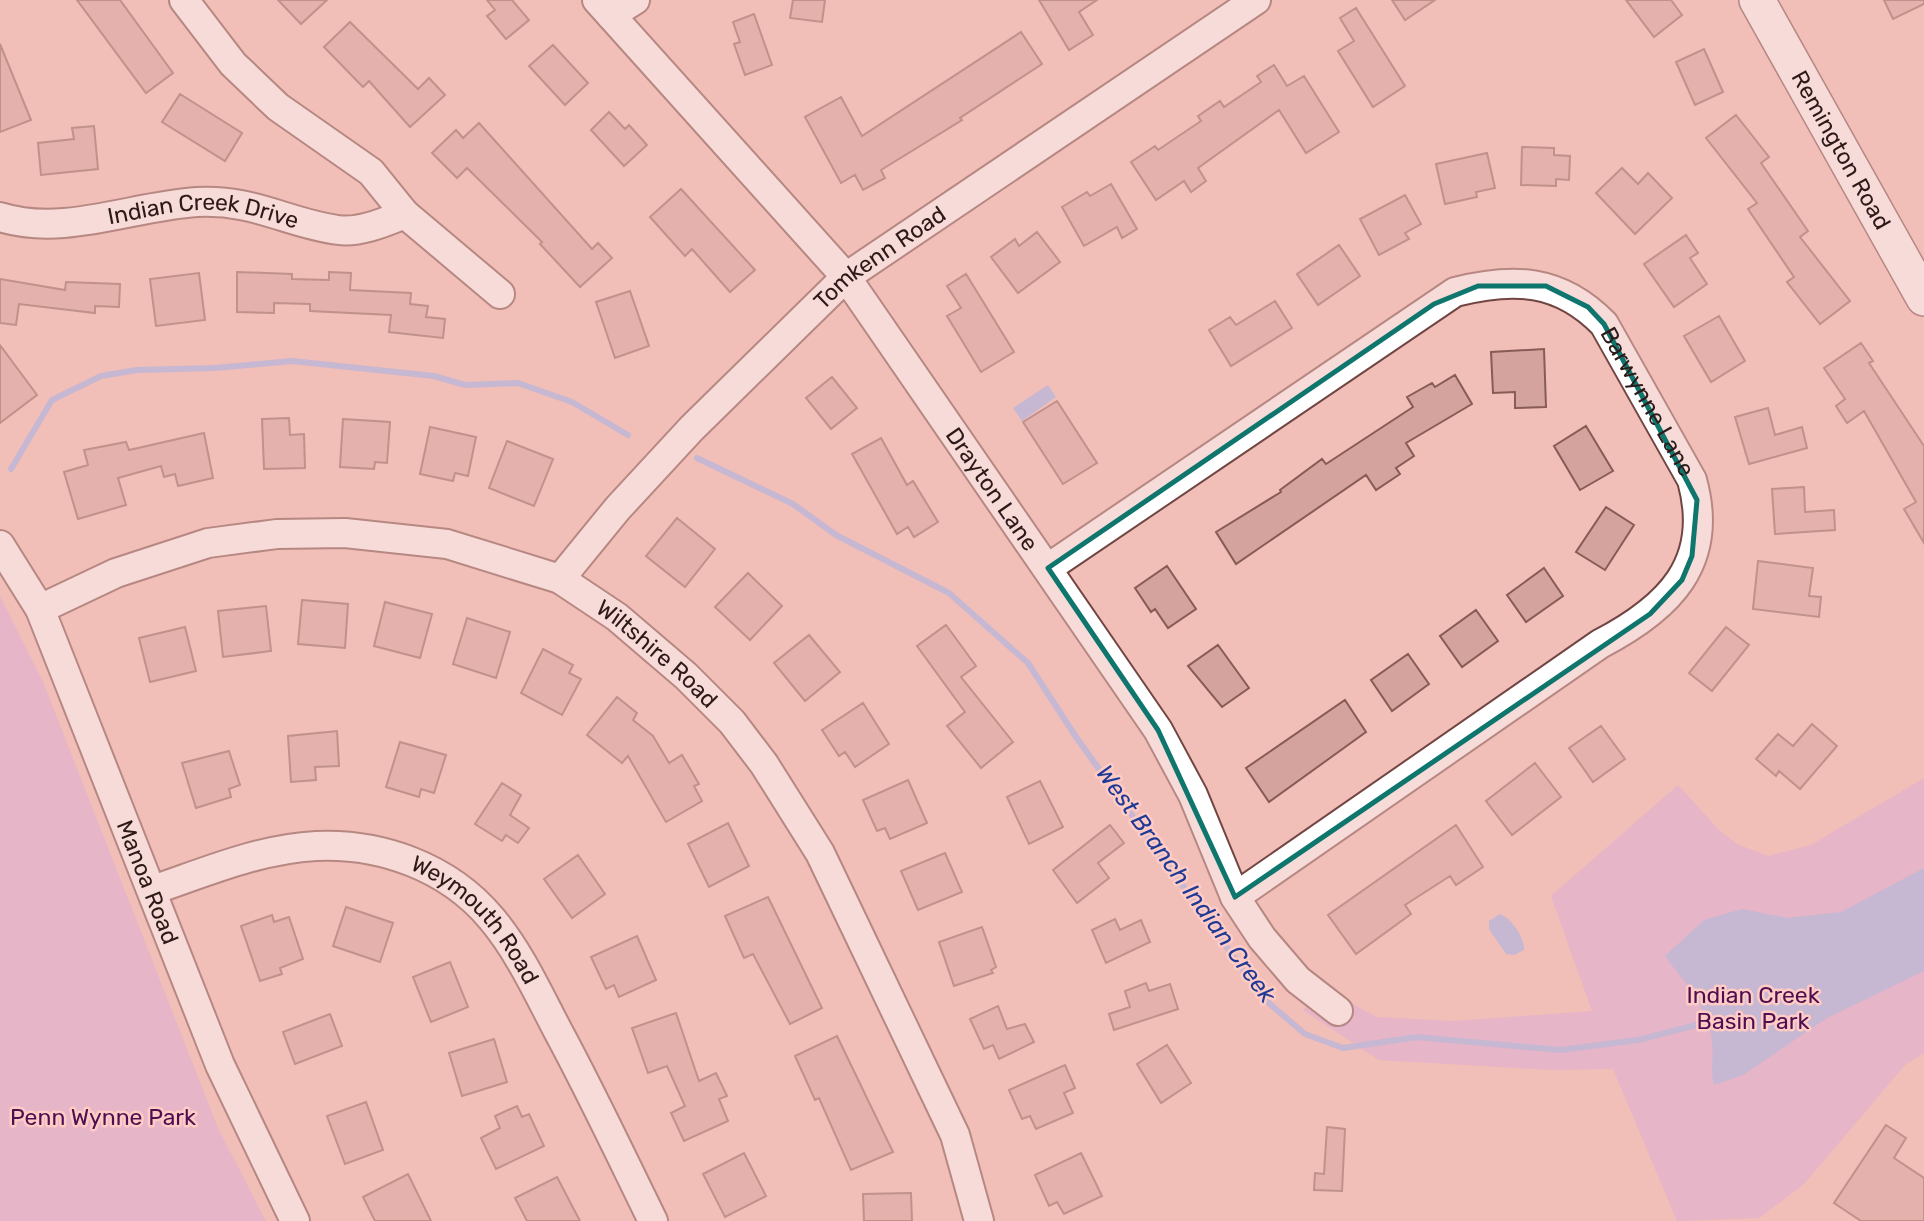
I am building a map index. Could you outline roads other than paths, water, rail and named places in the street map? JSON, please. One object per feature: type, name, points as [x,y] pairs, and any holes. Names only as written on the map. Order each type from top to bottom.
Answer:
[{"type":"main road","name":"Remington Road","points":[[1757,0],[1924,298]]},
{"type":"street","points":[[184,0],[233,64],[278,107],[371,172],[405,214],[500,294]]},
{"type":"street","points":[[604,8],[635,0]]},
{"type":"street","name":"Tomkenn Road","points":[[560,579],[618,508],[692,428],[846,277],[1256,0]]},
{"type":"street","name":"Drayton Lane","points":[[604,8],[846,277],[1158,730],[1193,795],[1235,897],[1262,938],[1298,981],[1338,1011]]},
{"type":"street","name":"Indian Creek Drive","points":[[0,217],[32,223],[67,222],[196,202],[247,204],[339,230],[361,228],[405,214]]},
{"type":"street","name":"Barwynne Lane","points":[[1048,568],[1455,292],[1478,286],[1546,286],[1565,292],[1588,307],[1604,324],[1692,480],[1697,500],[1698,537],[1682,580],[1671,595],[1635,626],[1588,652],[1235,897]]},
{"type":"street","name":"Wiltshire Road","points":[[40,608],[116,573],[208,543],[277,534],[345,533],[447,544],[560,579],[617,617],[686,676],[732,722],[764,764],[820,853],[955,1135],[979,1221]]},
{"type":"street","name":"Manoa Road","points":[[0,545],[40,608],[220,1065],[295,1221]]},
{"type":"street","name":"Weymouth Road","points":[[153,890],[259,854],[316,846],[359,848],[402,856],[437,874],[466,894],[491,917],[516,953],[575,1063],[653,1221]]},
{"type":"water","points":[[1048,385],[1056,397],[1022,421],[1013,408]]},
{"type":"water","points":[[1924,868],[1924,971],[1827,1018],[1743,1075],[1714,1085],[1712,1041],[1706,1017],[1665,956],[1704,920],[1742,909],[1788,918],[1841,912]]},
{"type":"water","points":[[1500,914],[1513,924],[1524,945],[1524,950],[1514,955],[1506,954],[1489,929],[1489,921]]},
{"type":"waterway","name":"West Branch Indian Creek","points":[[11,469],[52,400],[101,376],[137,370],[215,368],[292,361],[434,376],[465,385],[518,383],[572,402],[628,435]]},
{"type":"waterway","name":"West Branch Indian Creek","points":[[697,458],[793,504],[836,535],[949,593],[1028,663],[1076,737],[1264,999],[1305,1034],[1343,1048],[1417,1037],[1560,1050],[1638,1040],[1712,1021]]},
{"type":"park label","name":"Indian Creek Basin Park","points":[[1753,1008]]},
{"type":"park label","name":"Penn Wynne Park","points":[[103,1117]]}]
